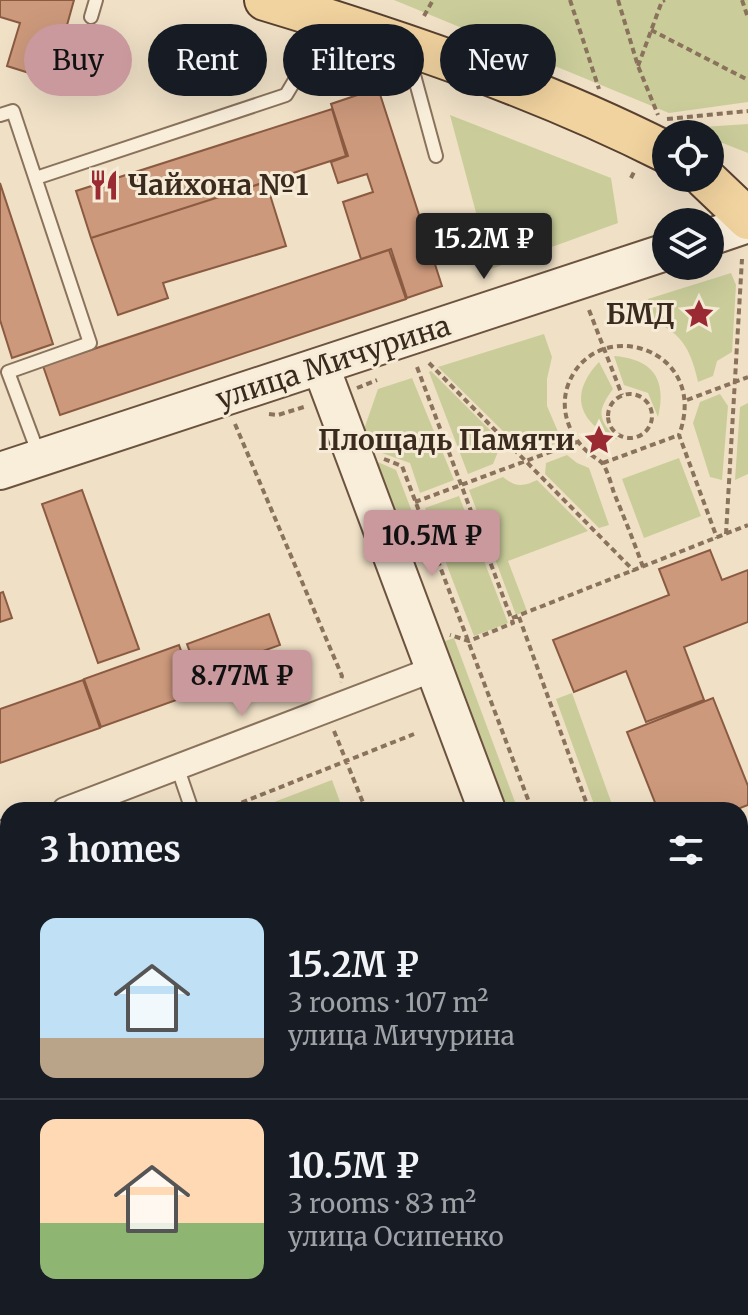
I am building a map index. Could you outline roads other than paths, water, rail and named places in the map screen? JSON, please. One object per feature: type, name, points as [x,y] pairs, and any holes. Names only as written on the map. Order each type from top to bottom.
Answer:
[{"type":"main road","points":[[265,0],[323,8],[387,24]]},
{"type":"main road","points":[[424,36],[531,92],[652,146]]},
{"type":"main road","points":[[719,192],[748,221],[724,231]]},
{"type":"main road","name":"улица Мичурина","points":[[0,471],[652,257]]},
{"type":"main road","points":[[321,367],[484,802]]},
{"type":"street","points":[[87,802],[434,669]]},
{"type":"lane","points":[[91,17],[96,0]]},
{"type":"lane","points":[[36,178],[286,95],[311,53],[323,8]]},
{"type":"lane","points":[[424,85],[436,156]]},
{"type":"lane","points":[[0,115],[13,111],[90,343],[8,372],[40,458]]},
{"type":"lane","points":[[178,769],[189,802]]},
{"type":"place","name":"Чайхона №1","points":[[104,185]]},
{"type":"place","name":"БМД","points":[[699,314]]},
{"type":"place","name":"Площадь Памяти","points":[[599,440]]}]
